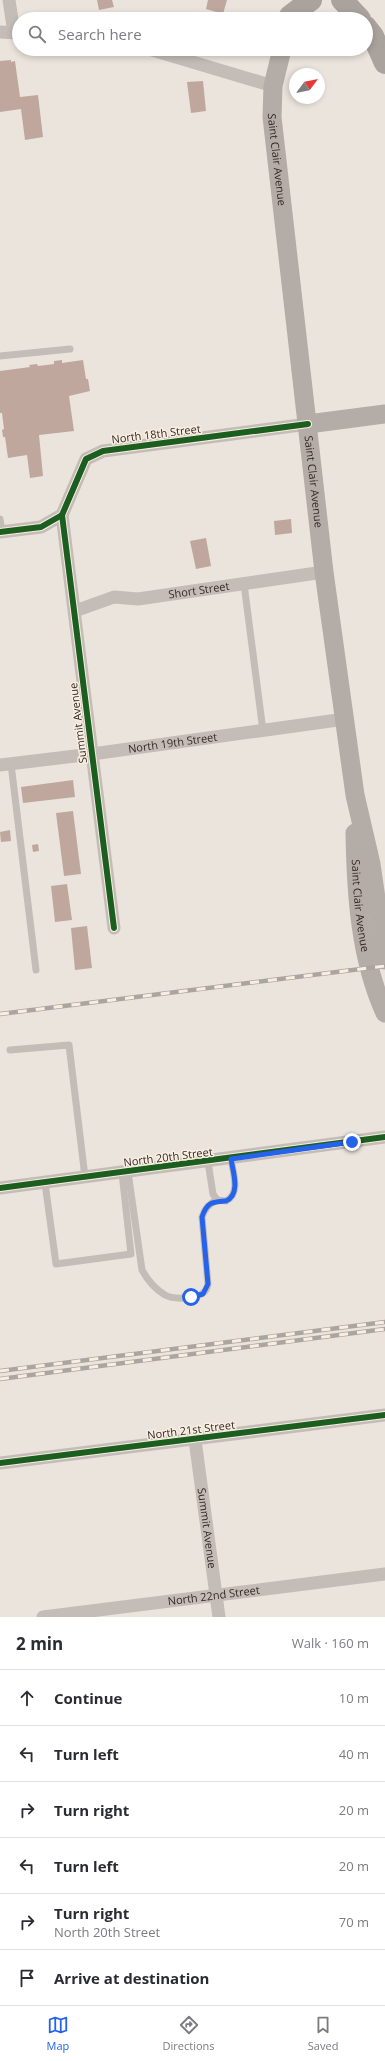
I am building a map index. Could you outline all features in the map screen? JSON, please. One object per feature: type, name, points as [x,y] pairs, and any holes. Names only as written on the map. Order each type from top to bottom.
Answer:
[{"type":"highway","points":[[291,12],[311,0]]},
{"type":"highway","points":[[341,0],[353,12]]},
{"type":"highway","points":[[373,38],[385,63]]},
{"type":"main road","name":"Saint Clair Avenue","points":[[280,56],[273,86],[272,117],[324,572],[355,795],[371,864],[385,960]]},
{"type":"main road","name":"North 18th Street","points":[[308,424],[385,414]]},
{"type":"main road","name":"Saint Clair Avenue","points":[[355,795],[356,866],[362,928],[370,969],[385,1013]]},
{"type":"street","points":[[9,0],[12,14]]},
{"type":"street","points":[[0,32],[12,33]]},
{"type":"street","points":[[172,56],[273,86]]},
{"type":"street","name":"North 18th Street","points":[[62,515],[86,459],[103,451],[308,424]]},
{"type":"street","points":[[1,528],[41,527],[62,515]]},
{"type":"street","name":"Summit Avenue","points":[[62,515],[114,928]]},
{"type":"street","name":"Short Street","points":[[75,611],[114,597],[138,599],[324,572]]},
{"type":"street","name":"North 19th Street","points":[[5,764],[92,754],[345,719]]},
{"type":"street","name":"North 20th Street","points":[[0,1188],[231,1159],[385,1137]]},
{"type":"street","name":"North 21st Street","points":[[0,1464],[385,1415]]},
{"type":"street","name":"Summit Avenue","points":[[195,1440],[219,1617]]},
{"type":"street","name":"North 22nd Street","points":[[43,1617],[385,1574]]},
{"type":"lane","points":[[0,356],[70,349]]},
{"type":"lane","points":[[244,584],[263,731]]},
{"type":"lane","points":[[5,764],[36,970]]},
{"type":"lane","points":[[10,1050],[69,1045],[85,1177]]},
{"type":"lane","points":[[125,1172],[142,1270],[147,1279],[164,1295],[172,1298],[203,1294],[208,1284],[202,1217],[208,1206],[217,1200],[230,1199],[235,1191],[231,1159]]},
{"type":"lane","points":[[208,1162],[213,1194],[217,1200]]},
{"type":"lane","points":[[45,1183],[56,1264],[132,1254],[125,1172]]},
{"type":"building","points":[[97,0],[112,0],[114,7],[99,10]]},
{"type":"building","points":[[208,0],[227,0],[224,12],[216,12],[206,9]]},
{"type":"building","points":[[11,60],[11,62],[15,61],[20,97],[38,95],[43,137],[25,140],[21,109],[0,112],[0,61]]},
{"type":"building","points":[[203,81],[206,111],[191,113],[187,82]]},
{"type":"building","points":[[62,360],[62,363],[83,360],[86,379],[88,379],[90,391],[69,396],[74,431],[39,435],[43,476],[30,478],[27,455],[8,458],[5,437],[3,437],[2,430],[4,429],[2,413],[0,413],[0,371],[30,367],[29,365],[37,364],[38,366],[54,364],[54,361]]},
{"type":"building","points":[[291,519],[292,533],[275,535],[274,521]]},
{"type":"building","points":[[206,538],[211,566],[196,569],[190,541]]},
{"type":"building","points":[[73,780],[75,797],[23,803],[21,787]]},
{"type":"building","points":[[73,811],[81,874],[64,876],[56,813]]},
{"type":"building","points":[[10,830],[11,841],[1,842],[0,832]]},
{"type":"building","points":[[38,844],[39,851],[33,852],[32,845]]},
{"type":"building","points":[[67,884],[72,920],[55,922],[51,886]]},
{"type":"building","points":[[87,926],[92,968],[75,970],[71,928]]},
{"type":"railway","points":[[0,1014],[385,966]]},
{"type":"railway","points":[[0,1371],[385,1322]]},
{"type":"railway","points":[[0,1379],[385,1329]]},
{"type":"cycle path","points":[[0,532],[41,527],[62,515],[86,459],[103,451],[308,424]]},
{"type":"cycle path","points":[[62,515],[114,928]]},
{"type":"cycle path","points":[[0,1188],[385,1137]]},
{"type":"cycle path","points":[[0,1463],[385,1415]]},
{"type":"route","points":[[191,1297],[203,1294],[208,1284],[202,1217],[204,1210],[210,1203],[217,1200],[226,1201],[230,1199],[235,1191],[231,1159],[352,1142]]}]
